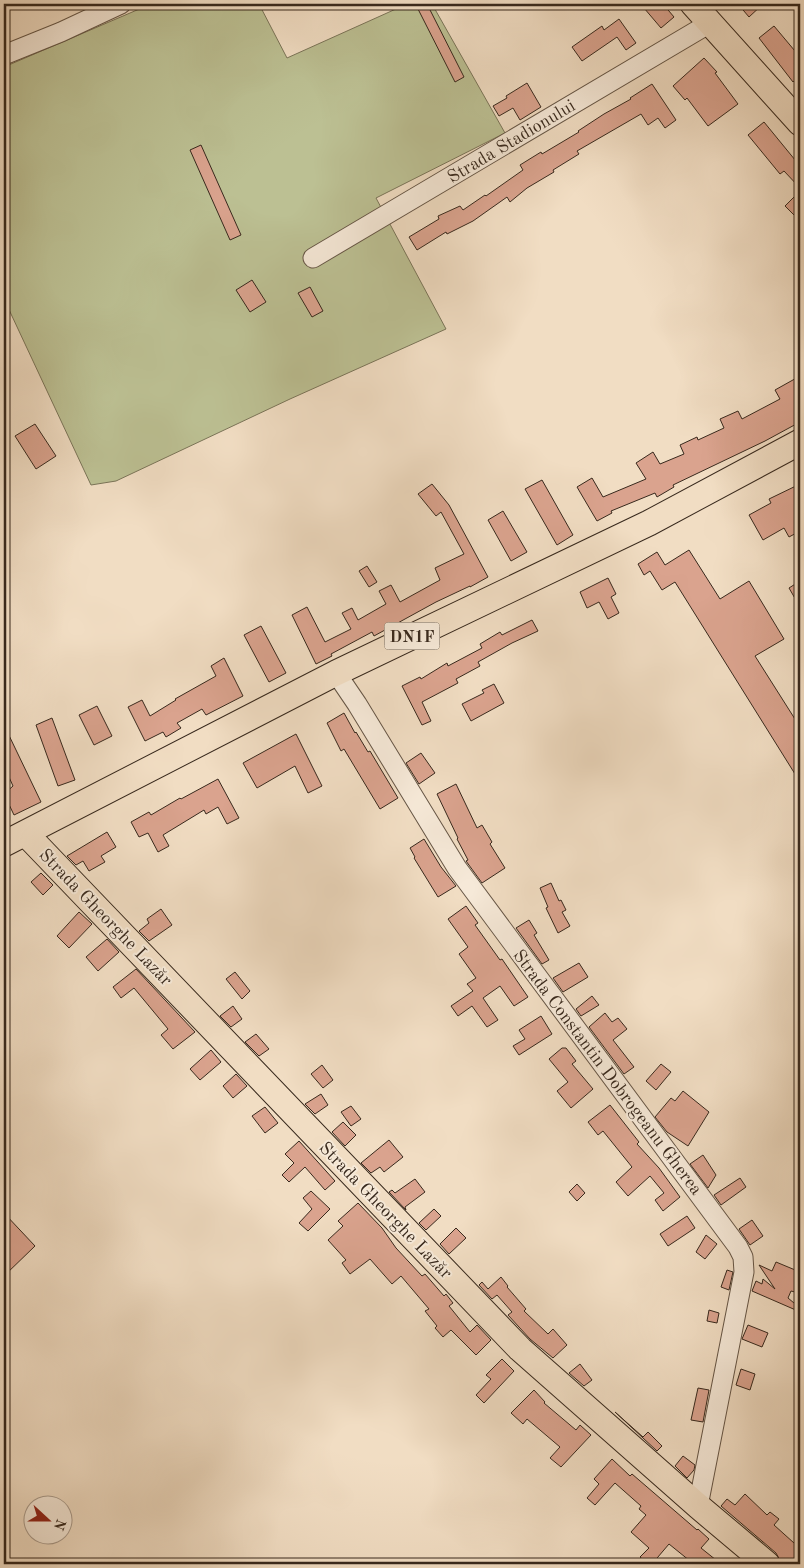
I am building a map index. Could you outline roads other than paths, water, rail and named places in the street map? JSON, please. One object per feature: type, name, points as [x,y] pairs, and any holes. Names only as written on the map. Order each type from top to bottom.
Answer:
[{"type":"main road","points":[[693,4],[800,123]]},
{"type":"main road","name":"DN1F","points":[[4,844],[336,673],[650,523],[800,442]]},
{"type":"main road","name":"Strada Gheorghe Lazăr","points":[[26,834],[520,1349],[698,1506],[767,1564]]},
{"type":"street","points":[[4,55],[61,32],[121,4]]},
{"type":"street","name":"Strada Stadionului","points":[[313,258],[710,24]]},
{"type":"street","name":"Strada Constantin Dobrogeanu Gherea","points":[[336,673],[457,868],[738,1247],[743,1257],[744,1272],[698,1506]]}]
